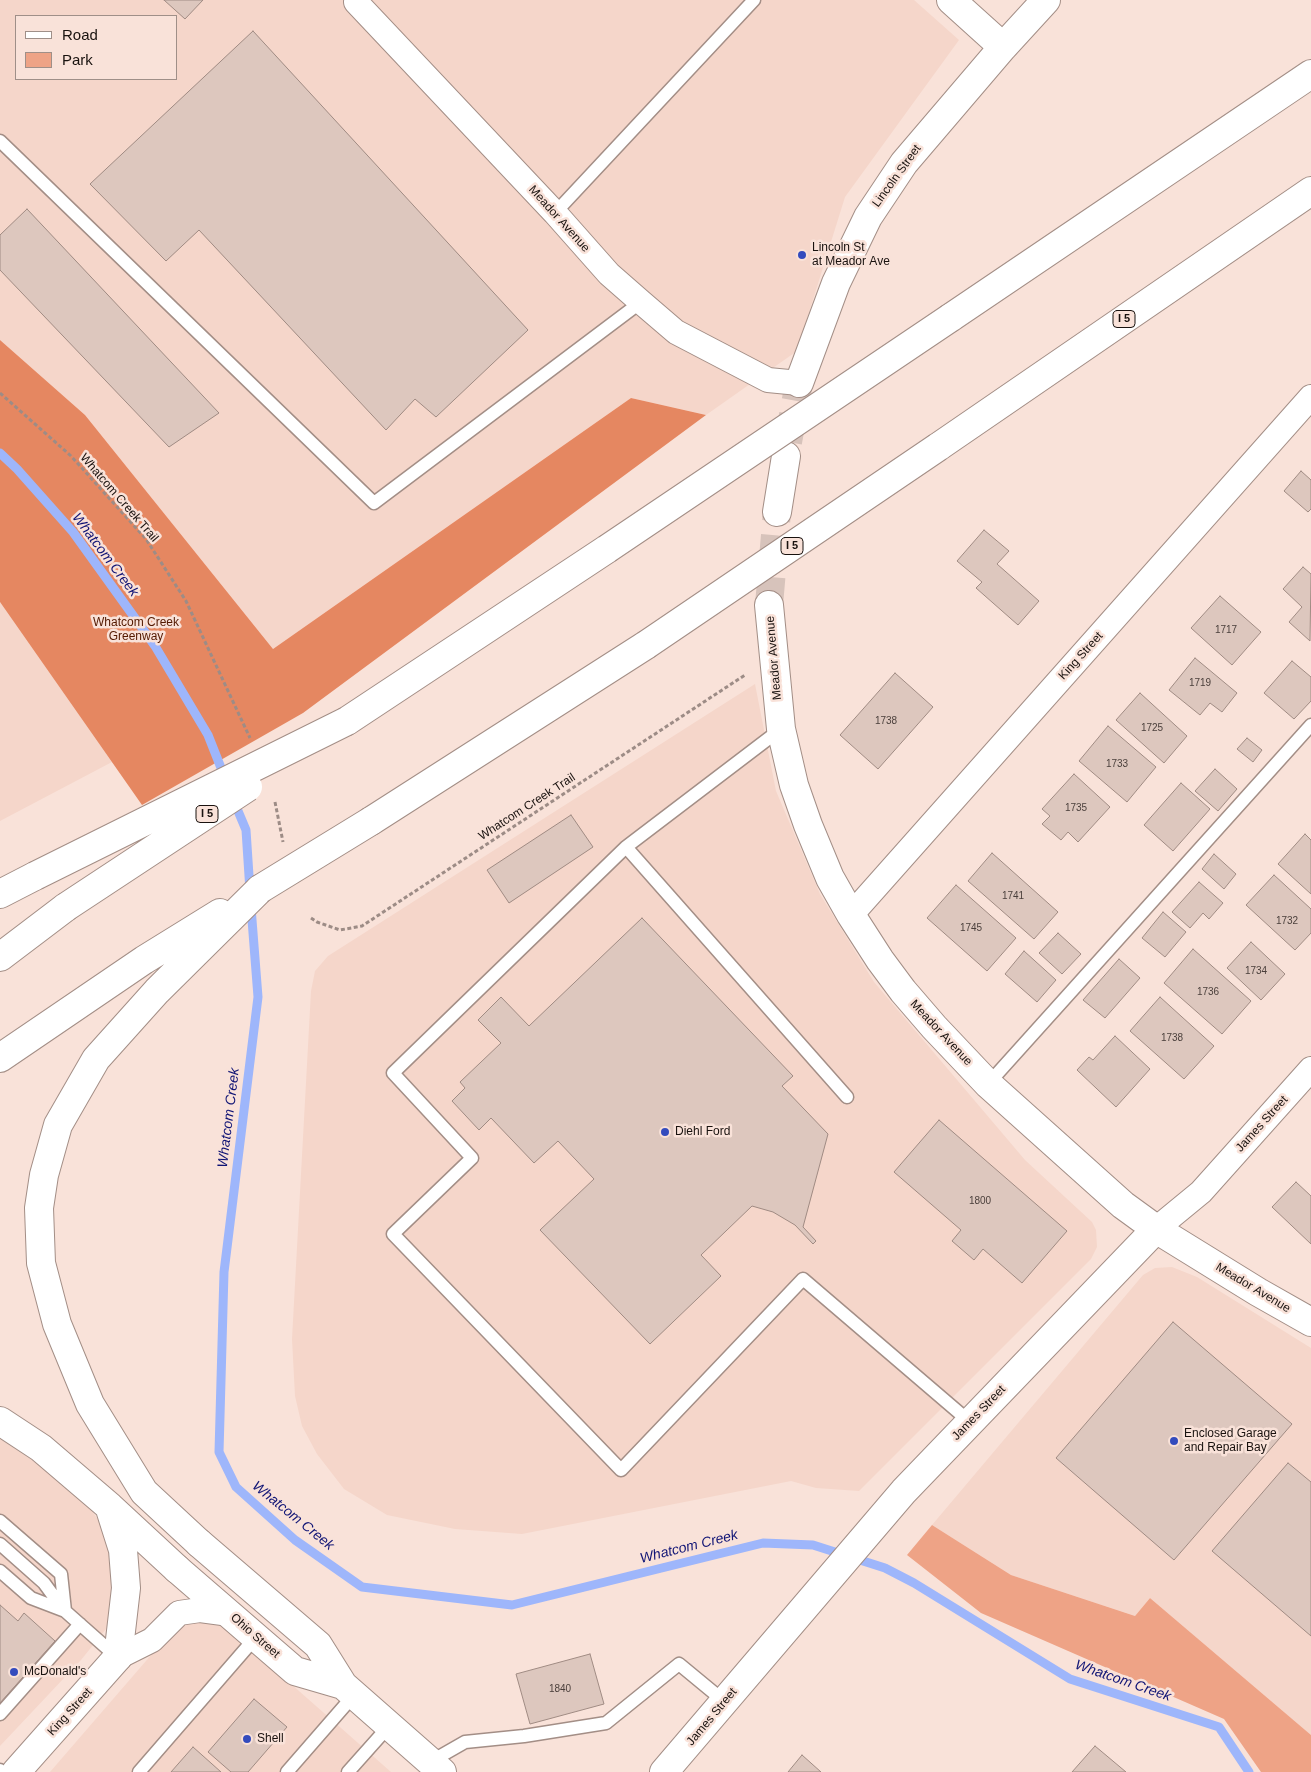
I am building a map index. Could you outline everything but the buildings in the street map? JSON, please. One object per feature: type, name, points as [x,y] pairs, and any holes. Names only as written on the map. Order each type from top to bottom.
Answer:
[{"type":"main road","points":[[951,0],[1003,47]]},
{"type":"main road","name":"Lincoln Street","points":[[799,383],[836,283],[868,217],[904,163],[1003,47],[1046,0]]},
{"type":"main road","name":"I 5","points":[[0,957],[66,907],[606,549],[1311,74]]},
{"type":"main road","name":"I 5","points":[[0,1058],[144,960],[371,821],[646,645],[1311,191]]},
{"type":"main road","points":[[777,512],[786,456]]},
{"type":"main road","name":"Meador Avenue","points":[[770,605],[781,729],[794,785],[830,878],[880,960],[903,991],[988,1084],[1123,1205],[1156,1229],[1258,1292],[1311,1322]]},
{"type":"main road","points":[[0,894],[347,721]]},
{"type":"main road","name":"Ohio Street","points":[[260,889],[157,991],[96,1059],[58,1125],[44,1175],[40,1200],[41,1263],[57,1324],[90,1404],[144,1492],[199,1543],[318,1645],[348,1690],[436,1767]]},
{"type":"main road","name":"James Street","points":[[664,1772],[904,1491],[1156,1229]]},
{"type":"main road","name":"Ohio Street","points":[[0,1421],[41,1448],[110,1507],[177,1569],[296,1671],[348,1690]]},
{"type":"main road","points":[[110,1507],[123,1550],[126,1588],[118,1658]]},
{"type":"main road","name":"King Street","points":[[16,1772],[118,1658]]},
{"type":"street","name":"Meador Avenue","points":[[355,1],[555,213],[609,274],[641,302],[676,332],[768,380],[799,383]]},
{"type":"street","name":"King Street","points":[[851,915],[1311,397]]},
{"type":"street","name":"James Street","points":[[1156,1229],[1201,1192],[1311,1069]]},
{"type":"street","name":"King Street","points":[[118,1658],[152,1640],[179,1613],[200,1610],[230,1614]]},
{"type":"lane","points":[[555,213],[754,0]]},
{"type":"lane","points":[[0,141],[374,503],[641,302]]},
{"type":"lane","points":[[988,1084],[1311,724]]},
{"type":"lane","points":[[781,729],[626,847],[393,1073],[472,1158],[393,1234],[621,1470],[804,1278],[970,1422]]},
{"type":"lane","points":[[626,847],[847,1097]]},
{"type":"lane","points":[[0,1521],[60,1574],[65,1611]]},
{"type":"lane","points":[[0,1544],[44,1583],[65,1611],[118,1658]]},
{"type":"lane","points":[[0,1571],[31,1598],[65,1611]]},
{"type":"lane","points":[[0,1714],[80,1624]]},
{"type":"lane","points":[[139,1772],[256,1637]]},
{"type":"lane","points":[[436,1767],[466,1742],[524,1736],[606,1723],[679,1664],[725,1702]]},
{"type":"lane","points":[[287,1772],[348,1690]]},
{"type":"lane","points":[[348,1772],[389,1726]]},
{"type":"path","name":"Whatcom Creek Trail","points":[[0,393],[71,456],[146,539],[186,601],[252,742]]},
{"type":"path","name":"Whatcom Creek Trail","points":[[311,918],[340,930],[362,926],[746,674]]},
{"type":"path","points":[[274,801],[283,844]]},
{"type":"shaded area","points":[[0,0],[914,0],[959,40],[845,197],[797,351],[706,415],[631,398],[273,649],[85,415],[0,340]]},
{"type":"shaded area","points":[[0,602],[112,762],[0,821]]},
{"type":"shaded area","points":[[755,684],[776,791],[820,894],[874,982],[1025,1160],[1092,1222],[1096,1230],[1097,1247],[1091,1259],[859,1491],[816,1488],[791,1481],[522,1534],[455,1529],[387,1515],[344,1489],[317,1454],[302,1426],[295,1396],[292,1339],[311,991],[315,971],[328,956]]},
{"type":"shaded area","points":[[1172,1267],[1197,1277],[1311,1348],[1311,1735],[1150,1598],[1135,1616],[1011,1575],[932,1525],[1143,1275],[1155,1268]]},
{"type":"shaded area","points":[[0,1439],[32,1460],[88,1505],[107,1533],[116,1596],[106,1629],[81,1660],[0,1746]]},
{"type":"shaded area","points":[[196,1618],[224,1625],[391,1772],[50,1772],[171,1632],[182,1623]]},
{"type":"green space","name":"Whatcom Creek Greenway","points":[[0,340],[85,415],[273,649],[631,398],[706,415],[303,713],[142,805],[0,602]]},
{"type":"green space","points":[[932,1525],[1011,1575],[1135,1616],[1150,1598],[1311,1735],[1311,1772],[1261,1772],[1224,1719],[981,1613],[907,1555]]},
{"type":"waterway","name":"Whatcom Creek","points":[[0,453],[17,469],[73,532],[155,646],[208,735],[225,778]]},
{"type":"waterway","name":"Whatcom Creek","points":[[233,799],[246,830],[250,891]]},
{"type":"waterway","name":"Whatcom Creek","points":[[251,907],[258,997],[224,1272],[219,1452],[236,1487],[295,1540],[362,1587],[512,1605],[763,1543],[813,1545],[885,1568],[914,1583],[1070,1679],[1219,1727],[1249,1772]]},
{"type":"tunnel","points":[[788,442],[799,383]]},
{"type":"tunnel","points":[[769,605],[777,512]]},
{"type":"place","name":"Lincoln St at Meador Ave","points":[[802,255]]},
{"type":"place","name":"Diehl Ford","points":[[665,1132]]},
{"type":"place","name":"Enclosed Garage and Repair Bay","points":[[1174,1441]]},
{"type":"place","name":"McDonald's","points":[[14,1672]]},
{"type":"place","name":"Shell","points":[[247,1739]]}]
